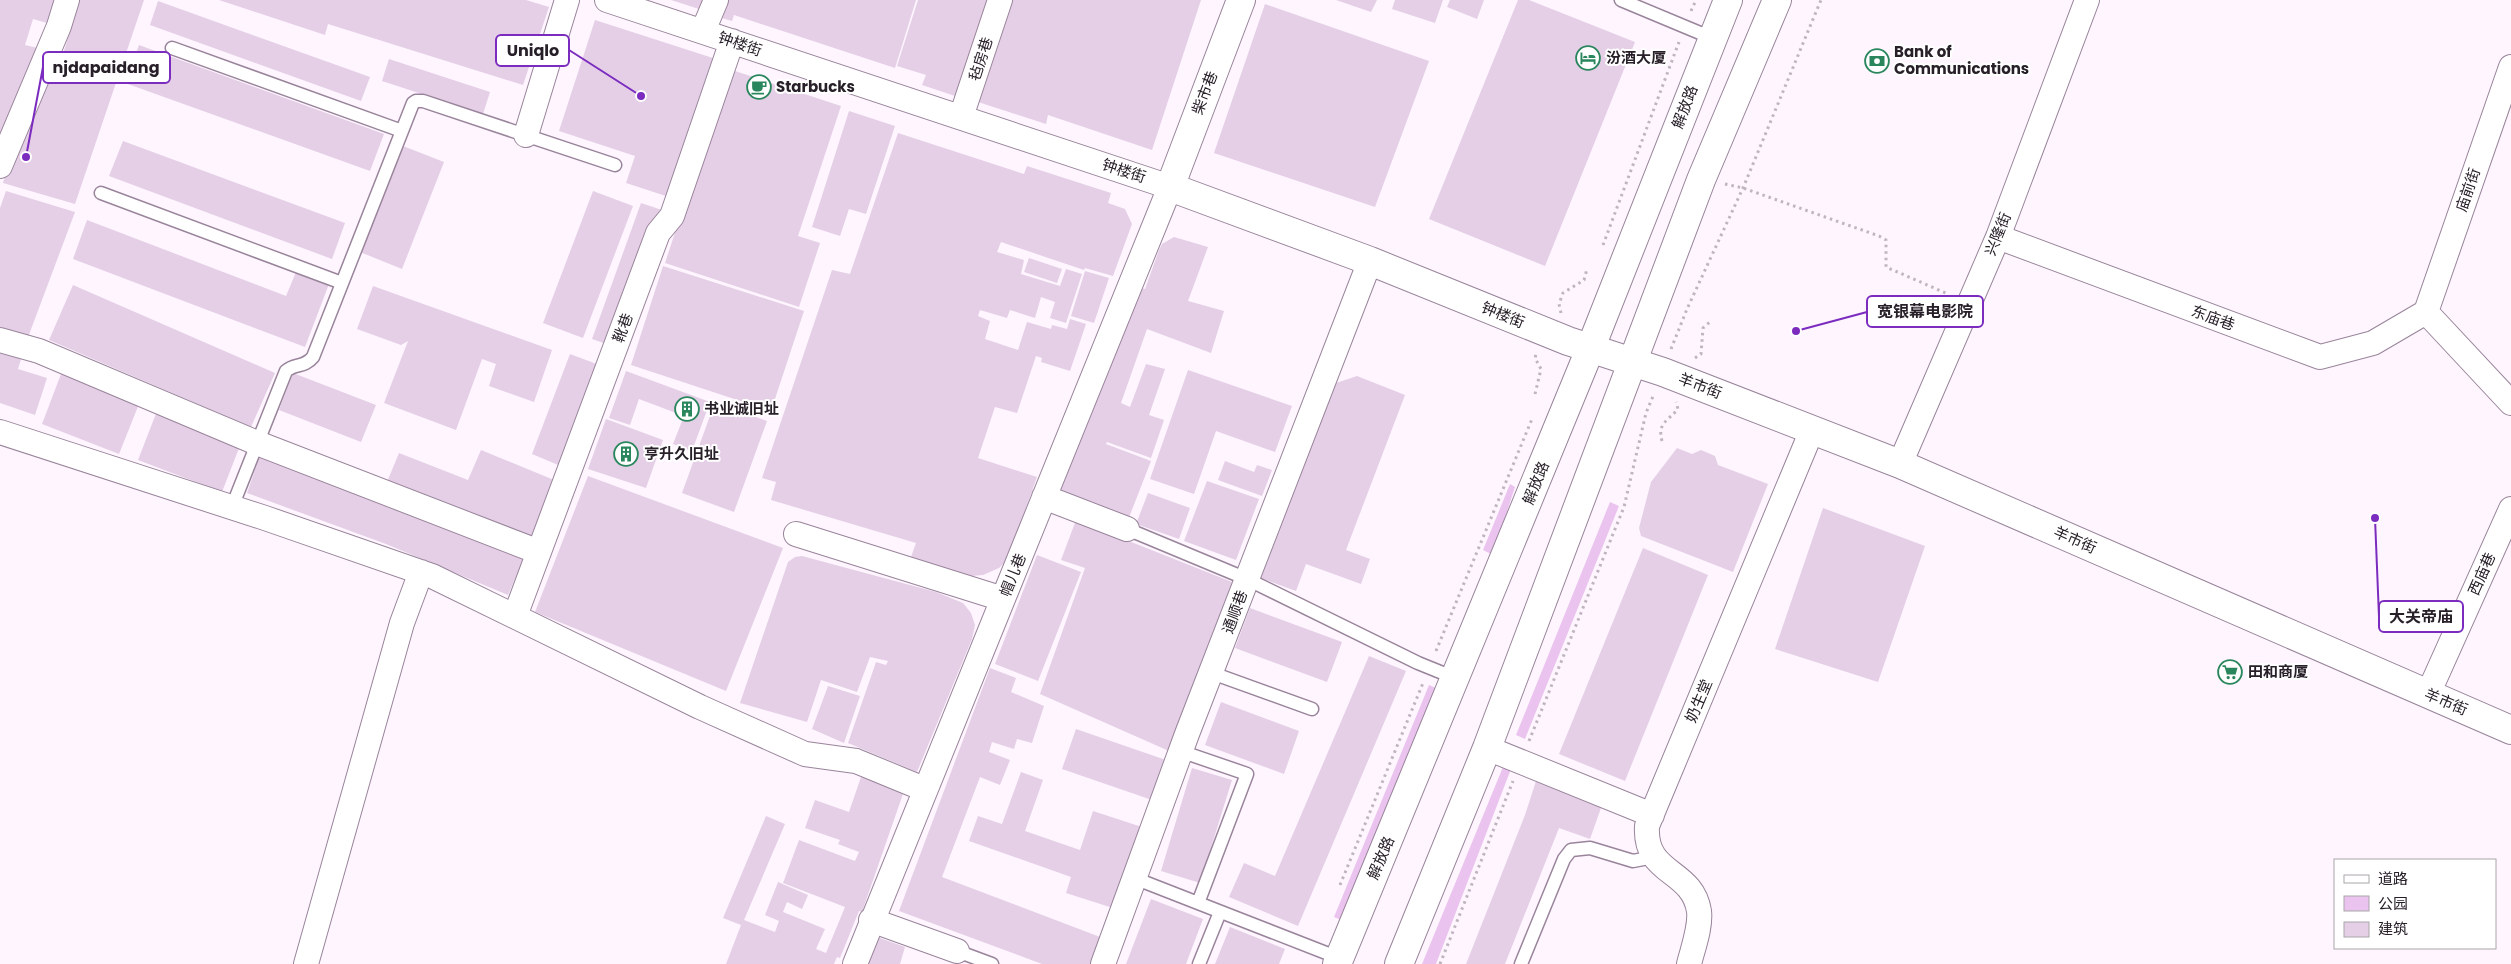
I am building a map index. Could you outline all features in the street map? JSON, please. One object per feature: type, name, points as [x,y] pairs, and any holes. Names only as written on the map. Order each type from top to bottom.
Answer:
[{"type":"main road","name":"柴市巷","points":[[1170,187],[1241,0]]},
{"type":"main road","name":"解放路","points":[[1338,961],[1591,348],[1728,0]]},
{"type":"main road","points":[[1399,964],[1487,748],[1701,180],[1777,0]]},
{"type":"main road","name":"钟楼街","points":[[1170,187],[1370,261],[1568,341],[1633,363]]},
{"type":"main road","name":"羊市街","points":[[1633,363],[1663,372],[1900,464],[2511,730]]},
{"type":"street","points":[[1,161],[58,26],[67,0]]},
{"type":"street","points":[[526,135],[567,0]]},
{"type":"street","name":"钟楼街","points":[[607,0],[1170,187]]},
{"type":"street","points":[[704,31],[716,0]]},
{"type":"street","name":"毡房巷","points":[[961,117],[1000,0]]},
{"type":"street","name":"兴隆街","points":[[1900,464],[1998,237],[2087,0]]},
{"type":"street","name":"靴巷","points":[[515,616],[658,233],[672,216],[732,41]]},
{"type":"street","name":"庙前街","points":[[2426,312],[2511,67]]},
{"type":"street","name":"帽儿巷","points":[[854,964],[1170,187]]},
{"type":"street","name":"东庙巷","points":[[1998,237],[2320,357],[2373,343],[2426,312]]},
{"type":"street","name":"通顺巷","points":[[1103,964],[1180,751],[1212,673],[1370,261]]},
{"type":"street","points":[[2426,312],[2511,402]]},
{"type":"street","points":[[0,340],[39,351],[258,443],[539,552]]},
{"type":"street","name":"奶生堂","points":[[1654,857],[1650,852],[1647,840],[1647,826],[1812,430]]},
{"type":"street","points":[[0,432],[232,507],[427,574],[805,754],[856,761],[924,789]]},
{"type":"street","points":[[1044,497],[1127,529]]},
{"type":"street","name":"西庙巷","points":[[2428,694],[2511,509]]},
{"type":"street","points":[[796,534],[1003,600]]},
{"type":"street","points":[[306,964],[402,623],[427,574]]},
{"type":"street","points":[[319,964],[427,574]]},
{"type":"street","points":[[1487,748],[1652,815]]},
{"type":"street","points":[[1654,857],[1681,880],[1696,897],[1699,913],[1689,964]]},
{"type":"street","points":[[871,920],[957,951]]},
{"type":"lane","points":[[1621,0],[1712,38]]},
{"type":"lane","points":[[172,48],[402,131]]},
{"type":"lane","points":[[232,507],[286,371],[292,367],[306,364],[313,357],[402,131],[416,101],[423,100],[615,165]]},
{"type":"lane","points":[[100,193],[342,283]]},
{"type":"lane","points":[[1127,529],[1247,579],[1429,668],[1455,678]]},
{"type":"lane","points":[[1212,673],[1312,708]]},
{"type":"lane","points":[[1180,751],[1247,774],[1198,903]]},
{"type":"lane","points":[[1521,964],[1564,859],[1571,850],[1590,848],[1633,861],[1654,857]]},
{"type":"lane","points":[[1134,878],[1338,961]]},
{"type":"lane","points":[[1199,964],[1220,912]]},
{"type":"lane","points":[[957,951],[992,964]]},
{"type":"path","points":[[1602,248],[1607,230],[1696,0]]},
{"type":"path","points":[[1440,964],[1624,507],[1646,413],[1687,309],[1744,188],[1821,0]]},
{"type":"path","points":[[1701,180],[1744,188],[1879,236],[1886,240],[1886,267],[1969,304]]},
{"type":"path","points":[[1562,315],[1559,304],[1563,293],[1584,280],[1587,269]]},
{"type":"path","points":[[1691,361],[1701,354],[1703,328],[1711,321]]},
{"type":"path","points":[[1535,394],[1541,369],[1535,358],[1538,348]]},
{"type":"path","points":[[1662,441],[1659,431],[1663,422],[1678,409],[1675,396]]},
{"type":"path","points":[[1337,894],[1534,414]]},
{"type":"green space","points":[[1510,484],[1515,487],[1493,555],[1483,550]]},
{"type":"green space","points":[[1610,502],[1619,506],[1525,739],[1516,735]]},
{"type":"green space","points":[[1429,685],[1438,689],[1344,921],[1334,917]]},
{"type":"green space","points":[[1503,767],[1511,769],[1436,964],[1422,964]]},
{"type":"building","points":[[0,0],[61,0],[54,25],[33,19],[25,45],[38,48],[0,136]]},
{"type":"building","points":[[79,0],[144,0],[75,204],[3,183],[12,151],[52,60],[61,61]]},
{"type":"building","points":[[219,0],[526,0],[549,7],[523,85],[328,24],[325,35]]},
{"type":"building","points":[[671,0],[710,0],[699,9]]},
{"type":"building","points":[[721,0],[916,0],[895,68],[734,15],[732,21],[715,16]]},
{"type":"building","points":[[918,0],[997,0],[964,99],[922,85],[926,75],[897,66]]},
{"type":"building","points":[[1003,0],[1201,0],[1152,150],[1048,115],[1046,124],[972,100]]},
{"type":"building","points":[[1336,0],[1377,0],[1371,12]]},
{"type":"building","points":[[1395,0],[1443,0],[1435,23],[1392,9]]},
{"type":"building","points":[[1450,0],[1484,0],[1477,19],[1447,7]]},
{"type":"building","points":[[1518,0],[1529,0],[1635,42],[1545,266],[1429,219]]},
{"type":"building","points":[[158,1],[370,77],[361,101],[150,25]]},
{"type":"building","points":[[1265,4],[1429,61],[1375,207],[1214,153]]},
{"type":"building","points":[[595,20],[716,59],[672,198],[626,183],[635,156],[559,131]]},
{"type":"building","points":[[139,45],[384,134],[370,171],[125,83]]},
{"type":"building","points":[[389,59],[490,92],[483,114],[382,81]]},
{"type":"building","points":[[729,69],[841,106],[798,236],[820,243],[799,307],[665,263]]},
{"type":"building","points":[[849,111],[895,126],[866,214],[849,209],[840,236],[812,227]]},
{"type":"building","points":[[898,133],[1024,174],[1027,166],[1111,193],[1108,203],[1125,209],[1132,224],[1113,276],[1085,268],[1084,270],[1001,242],[997,252],[1024,260],[1021,274],[1060,286],[1066,269],[1082,274],[1066,323],[1050,318],[1055,302],[1041,297],[1035,318],[1010,310],[1007,318],[980,310],[978,316],[990,321],[985,339],[1018,350],[1027,322],[1051,329],[1052,325],[1067,329],[1070,319],[1086,324],[1070,371],[1041,362],[1042,358],[1036,356],[1017,413],[995,407],[978,458],[1037,477],[1008,559],[999,568],[983,575],[971,576],[911,557],[916,543],[771,500],[776,482],[762,478],[832,270],[850,274]]},
{"type":"building","points":[[123,141],[345,223],[332,259],[109,176]]},
{"type":"building","points":[[403,146],[444,162],[402,269],[360,252]]},
{"type":"building","points":[[6,191],[75,212],[27,340],[0,332],[0,208]]},
{"type":"building","points":[[593,191],[633,206],[583,338],[543,323]]},
{"type":"building","points":[[641,203],[662,210],[612,346],[592,339]]},
{"type":"building","points":[[87,220],[286,296],[296,272],[329,284],[305,347],[73,259]]},
{"type":"building","points":[[1174,237],[1208,247],[1188,301],[1224,311],[1211,353],[1147,329],[1121,403],[1130,407],[1146,364],[1165,369],[1149,415],[1164,420],[1151,458],[1107,442],[1106,444],[1151,461],[1128,520],[1059,493],[1138,287],[1145,289],[1162,244]]},
{"type":"building","points":[[1029,258],[1062,269],[1057,283],[1024,272]]},
{"type":"building","points":[[663,266],[804,311],[771,411],[631,365]]},
{"type":"building","points":[[1085,271],[1109,278],[1094,323],[1071,316]]},
{"type":"building","points":[[73,285],[275,373],[251,427],[49,340]]},
{"type":"building","points":[[373,286],[552,350],[534,402],[489,386],[496,364],[482,359],[456,430],[384,403],[408,341],[401,345],[357,329]]},
{"type":"building","points":[[0,349],[22,356],[18,369],[47,378],[35,415],[0,403]]},
{"type":"building","points":[[570,354],[602,366],[563,467],[532,454]]},
{"type":"building","points":[[1188,370],[1292,406],[1275,452],[1216,431],[1194,494],[1150,479]]},
{"type":"building","name":"书业诚旧址","points":[[626,371],[710,402],[692,451],[673,444],[684,416],[639,399],[630,425],[609,418]]},
{"type":"building","points":[[293,373],[376,405],[361,442],[279,410]]},
{"type":"building","points":[[61,374],[139,404],[119,454],[42,424]]},
{"type":"building","points":[[1357,376],[1405,395],[1346,550],[1370,559],[1361,584],[1306,564],[1296,591],[1258,577],[1330,385]]},
{"type":"building","points":[[715,402],[767,421],[734,512],[682,493]]},
{"type":"building","points":[[157,411],[241,443],[222,492],[138,460]]},
{"type":"building","name":"亨升久旧址","points":[[606,419],[663,440],[646,488],[588,469]]},
{"type":"building","points":[[1677,448],[1692,454],[1701,450],[1715,456],[1718,465],[1768,484],[1733,572],[1641,536],[1639,528],[1651,482]]},
{"type":"building","points":[[481,450],[554,480],[530,540],[387,482],[399,453],[468,480]]},
{"type":"building","points":[[260,456],[524,557],[508,595],[386,544],[247,493]]},
{"type":"building","points":[[1225,461],[1254,472],[1257,465],[1272,470],[1262,496],[1218,480]]},
{"type":"building","points":[[588,476],[783,548],[726,691],[535,612]]},
{"type":"building","points":[[1207,481],[1259,499],[1236,560],[1184,541]]},
{"type":"building","points":[[1148,493],[1190,508],[1179,539],[1136,524]]},
{"type":"building","points":[[1823,508],[1925,546],[1878,682],[1775,649]]},
{"type":"building","points":[[1076,520],[1232,582],[1169,751],[1040,694],[1085,568],[1061,560]]},
{"type":"building","points":[[1643,548],[1708,575],[1625,781],[1559,754]]},
{"type":"building","points":[[1037,555],[1081,572],[1038,681],[995,664]]},
{"type":"building","points":[[802,556],[936,592],[963,603],[971,613],[975,625],[972,639],[917,772],[848,743],[876,662],[886,665],[888,661],[870,657],[857,692],[821,680],[807,722],[740,703],[788,562],[795,557]]},
{"type":"building","points":[[1250,608],[1342,642],[1327,682],[1235,648]]},
{"type":"building","points":[[1369,656],[1406,671],[1298,926],[1229,897],[1244,863],[1275,876]]},
{"type":"building","points":[[990,668],[1016,678],[1011,692],[1044,706],[1032,743],[1017,739],[1014,749],[992,742],[989,752],[1010,760],[1000,785],[980,777],[942,877],[1108,940],[1098,964],[1042,964],[899,911]]},
{"type":"building","points":[[828,686],[860,696],[844,743],[812,729]]},
{"type":"building","points":[[1221,702],[1299,731],[1284,774],[1205,745]]},
{"type":"building","points":[[1076,729],[1166,760],[1152,800],[1062,769]]},
{"type":"building","points":[[1192,768],[1232,780],[1200,883],[1161,871]]},
{"type":"building","points":[[1021,772],[1043,780],[1025,831],[1080,850],[1093,811],[1145,828],[1119,910],[1066,893],[1071,877],[969,841],[978,816],[1002,824]]},
{"type":"building","points":[[861,777],[904,791],[862,912],[859,911],[840,958],[837,957],[834,964],[726,964],[741,925],[723,918],[766,816],[785,824],[744,920],[775,932],[779,921],[765,915],[778,882],[808,895],[802,909],[787,902],[783,912],[825,929],[816,949],[826,953],[845,907],[783,883],[799,840],[855,861],[859,852],[838,844],[840,840],[805,828],[815,800],[849,812]]},
{"type":"building","points":[[1536,781],[1601,808],[1590,839],[1559,828],[1505,964],[1466,964],[1525,815]]},
{"type":"building","points":[[1151,899],[1203,919],[1186,964],[1126,964]]},
{"type":"building","points":[[1230,927],[1285,949],[1279,964],[1215,964]]},
{"type":"building","points":[[877,937],[905,947],[900,964],[868,964]]},
{"type":"place","name":"汾酒大厦","points":[[1588,58]]},
{"type":"place","name":"Bank of Communications","points":[[1877,61]]},
{"type":"place","name":"Starbucks","points":[[759,87]]},
{"type":"place","name":"Uniqlo","points":[[641,96]]},
{"type":"place","name":"njdapaidang","points":[[26,157]]},
{"type":"place","name":"宽银幕电影院","points":[[1796,331]]},
{"type":"place","name":"书业诚旧址","points":[[687,409]]},
{"type":"place","name":"亨升久旧址","points":[[626,454]]},
{"type":"place","name":"大关帝庙","points":[[2375,518]]},
{"type":"place","name":"田和商厦","points":[[2230,672]]}]
